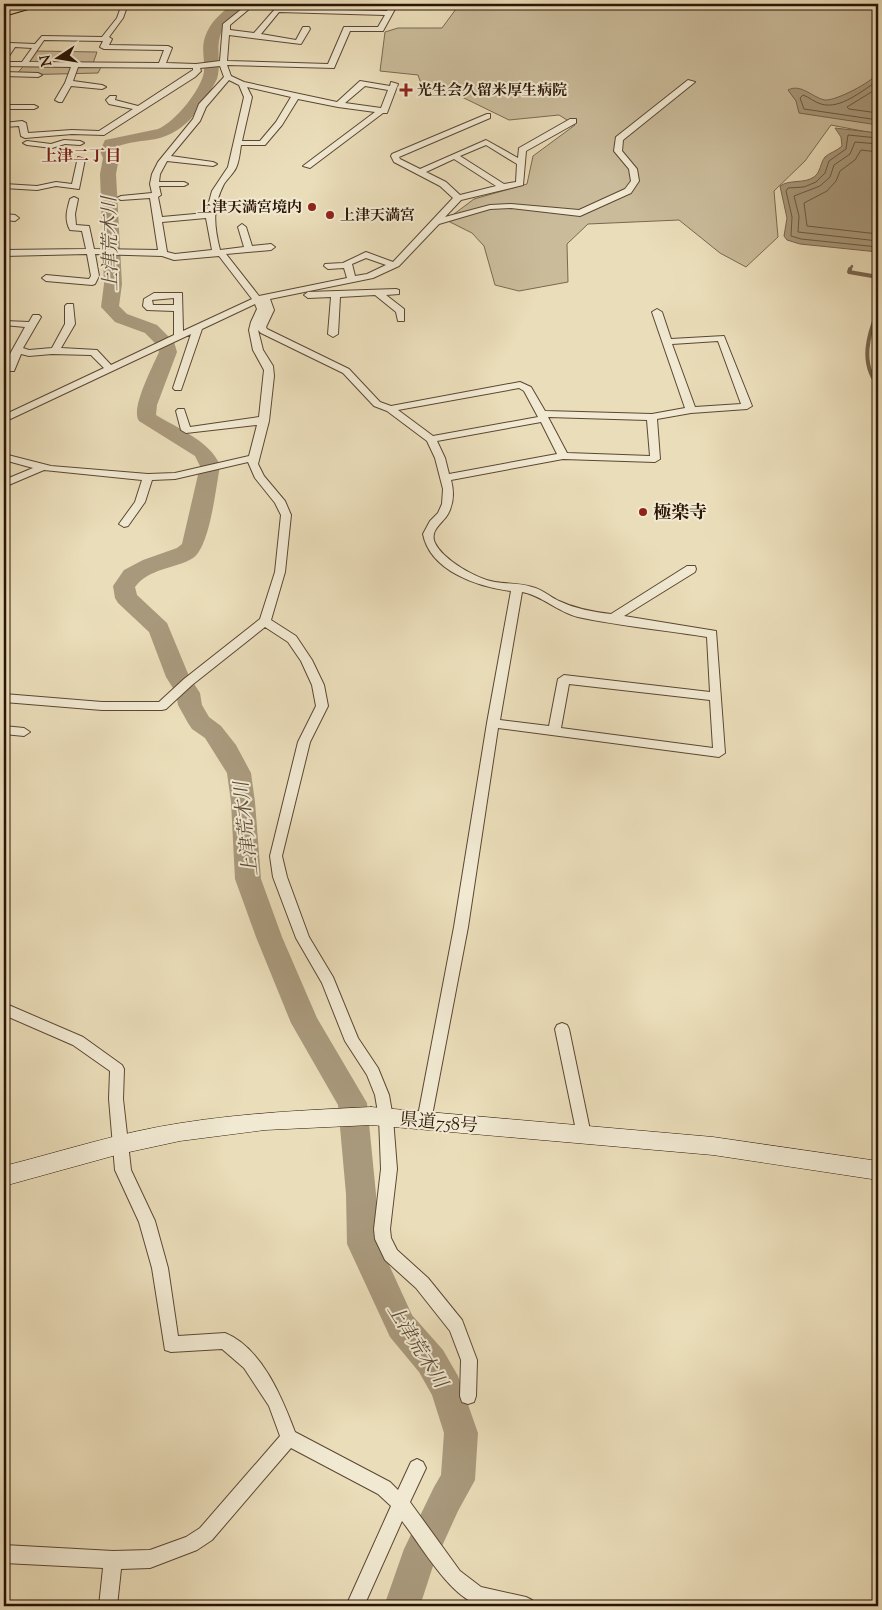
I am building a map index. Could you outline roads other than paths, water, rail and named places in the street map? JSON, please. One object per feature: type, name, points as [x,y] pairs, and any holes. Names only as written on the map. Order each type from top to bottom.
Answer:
[{"type":"highway","points":[[4,12],[31,4]]},
{"type":"main road","name":"県道758号","points":[[4,1176],[120,1145],[210,1128],[265,1121],[379,1117],[713,1146],[878,1171]]},
{"type":"street","points":[[104,39],[120,18],[125,4]]},
{"type":"street","points":[[252,4],[226,24],[223,63],[228,78],[242,84],[296,96],[338,105],[381,111]]},
{"type":"street","points":[[294,11],[301,4]]},
{"type":"street","points":[[256,35],[277,10],[392,8],[470,4]]},
{"type":"street","points":[[5,61],[162,66],[196,66],[223,63],[331,66],[347,29],[380,29],[392,8]]},
{"type":"street","points":[[225,32],[298,42],[306,29]]},
{"type":"street","points":[[26,63],[42,38],[108,39],[104,47],[168,48],[162,66]]},
{"type":"street","points":[[37,46],[13,45],[5,61],[4,72],[38,75]]},
{"type":"street","points":[[59,100],[69,83],[76,64]]},
{"type":"street","points":[[4,125],[22,123],[25,136],[72,132],[99,133],[192,75],[197,71],[196,66]]},
{"type":"street","points":[[163,253],[154,196],[157,195],[154,184],[156,174],[166,158],[197,119],[202,106],[228,78]]},
{"type":"street","points":[[436,223],[490,207],[511,206],[561,213],[580,213],[628,191],[635,181],[633,168],[618,151],[619,139],[691,82]]},
{"type":"street","points":[[69,83],[102,87]]},
{"type":"street","points":[[307,166],[381,111],[384,111],[393,86],[363,83],[338,105]]},
{"type":"street","points":[[242,84],[248,97],[232,168],[218,185],[209,219],[219,253],[270,307],[270,313],[263,322],[262,327],[264,331],[346,372],[377,404],[390,409],[431,440],[440,458],[448,489],[447,504],[443,514],[434,522],[428,534],[430,544],[444,560],[467,576],[491,584],[532,590],[554,603],[578,613],[712,634],[719,753],[493,723]]},
{"type":"street","points":[[242,143],[262,143],[279,123],[296,96]]},
{"type":"street","points":[[112,98],[110,100],[112,102],[140,109]]},
{"type":"street","points":[[4,107],[34,107]]},
{"type":"street","points":[[458,198],[443,184],[397,160],[395,156],[487,116]]},
{"type":"street","points":[[4,419],[178,335],[262,298],[352,281],[370,276],[394,265],[406,255],[458,198],[520,183],[522,150],[573,121]]},
{"type":"street","points":[[26,143],[52,146],[64,142],[80,143]]},
{"type":"street","points":[[419,172],[486,142],[521,163]]},
{"type":"street","points":[[454,156],[502,187]]},
{"type":"street","points":[[166,158],[213,164]]},
{"type":"street","points":[[4,186],[37,188],[56,184],[76,187],[81,159]]},
{"type":"street","points":[[154,184],[184,184]]},
{"type":"street","points":[[121,198],[154,196]]},
{"type":"street","points":[[46,278],[92,282],[95,276],[86,228],[73,228],[71,224],[74,199]]},
{"type":"street","points":[[158,220],[210,215]]},
{"type":"street","points":[[4,217],[15,218]]},
{"type":"street","points":[[242,227],[249,250]]},
{"type":"street","points":[[4,253],[126,251],[163,253],[174,257],[271,247]]},
{"type":"street","points":[[352,281],[347,263],[366,255],[394,265]]},
{"type":"street","points":[[328,266],[348,265]]},
{"type":"street","points":[[304,289],[308,295],[396,292]]},
{"type":"street","points":[[333,334],[336,294]]},
{"type":"street","points":[[379,294],[401,312],[401,320]]},
{"type":"street","points":[[4,698],[102,706],[162,706],[188,682],[265,621],[280,572],[286,515],[284,506],[256,472],[252,458],[264,421],[268,367],[260,354],[253,325],[261,313],[262,298]]},
{"type":"street","points":[[55,351],[70,324],[70,306]]},
{"type":"street","points":[[178,308],[178,335]]},
{"type":"street","points":[[657,312],[691,410]]},
{"type":"street","points":[[5,323],[34,321],[18,348],[11,368]]},
{"type":"street","points":[[178,388],[198,326]]},
{"type":"street","points":[[431,440],[543,416],[652,417],[691,410],[747,406],[721,338],[667,342]]},
{"type":"street","points":[[4,353],[94,352],[109,368]]},
{"type":"street","points":[[390,409],[520,384],[528,389],[563,456]]},
{"type":"street","points":[[181,411],[186,430],[264,421]]},
{"type":"street","points":[[446,478],[563,456],[655,459],[652,417]]},
{"type":"street","points":[[4,457],[43,467],[148,477],[175,476],[252,458]]},
{"type":"street","points":[[4,484],[43,467]]},
{"type":"street","points":[[124,524],[137,510],[148,477]]},
{"type":"street","points":[[612,619],[691,568]]},
{"type":"street","points":[[424,1121],[461,927],[493,723],[517,587]]},
{"type":"street","points":[[265,621],[292,640],[306,660],[318,684],[322,706],[304,742],[276,856],[280,876],[304,938],[328,981],[343,1014],[352,1041],[373,1072],[382,1095],[379,1117],[389,1169],[382,1229],[384,1239],[392,1255],[422,1283],[456,1326],[469,1360],[468,1396]]},
{"type":"street","points":[[554,731],[564,679],[716,697]]},
{"type":"street","points":[[4,730],[24,732]]},
{"type":"street","points":[[4,1009],[59,1032],[102,1055],[117,1069],[116,1099],[123,1170],[147,1221],[160,1268],[171,1344],[225,1341],[250,1362],[274,1401],[289,1438],[384,1488],[403,1508],[433,1546],[454,1577],[477,1595],[526,1606]]},
{"type":"street","points":[[562,1029],[584,1135]]},
{"type":"street","points":[[4,1554],[114,1560],[150,1559],[191,1544],[206,1534],[289,1438]]},
{"type":"street","points":[[355,1606],[403,1508],[417,1468]]},
{"type":"street","points":[[108,1606],[114,1560]]},
{"type":"water","points":[[878,73],[878,125],[799,113],[796,101],[788,90],[798,88],[825,100],[845,94],[861,86]]},
{"type":"water","points":[[835,128],[878,133],[878,252],[800,244],[787,240],[784,236],[787,218],[780,186],[810,179],[816,175],[825,157],[842,146],[841,137]]},
{"type":"waterway","name":"上津荒木川","points":[[241,4],[215,30],[211,44],[211,73],[209,79],[200,95],[176,126],[164,132],[118,140],[111,143],[108,151],[111,158],[108,174],[113,284],[110,307],[121,318],[131,320],[151,329],[165,342],[168,352],[147,405],[146,417],[202,452],[207,457],[210,466],[191,548],[185,553],[151,565],[132,575],[124,586],[126,598],[159,628],[178,677],[188,693],[190,705],[200,723],[213,732],[227,751],[239,773],[243,802],[248,879],[269,937],[305,1023],[352,1103],[361,1194],[363,1244],[401,1326],[431,1361],[446,1388],[461,1433],[458,1480],[446,1499],[417,1562],[402,1606]]},
{"type":"waterway","points":[[850,270],[852,266]]},
{"type":"waterway","points":[[850,269],[849,272],[878,277]]},
{"type":"waterway","points":[[878,311],[871,330],[867,358],[872,376],[878,385]]},
{"type":"place","name":"光生会久留米厚生病院","points":[[406,90]]},
{"type":"place","name":"上津天満宮境内","points":[[312,207]]},
{"type":"place","name":"上津天満宮","points":[[330,215]]},
{"type":"place","name":"極楽寺","points":[[643,512]]},
{"type":"district","name":"上津二丁目","points":[[81,155]]}]
